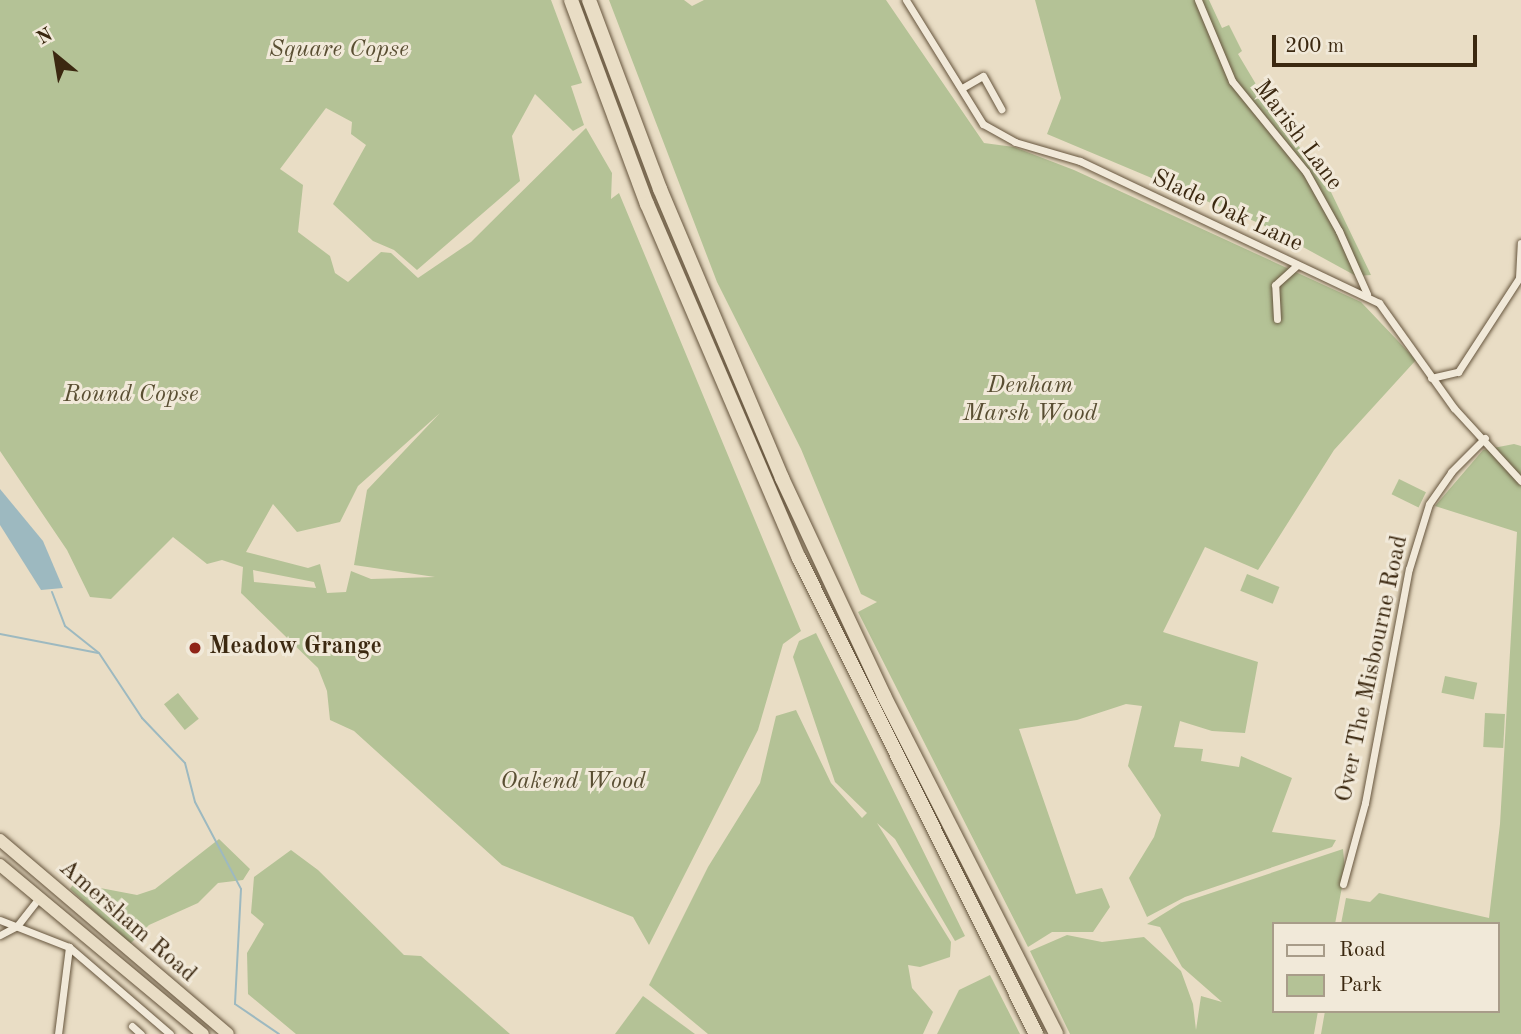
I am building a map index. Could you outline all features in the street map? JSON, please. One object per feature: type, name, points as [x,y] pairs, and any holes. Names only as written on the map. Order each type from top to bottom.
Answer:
[{"type":"highway","points":[[570,0],[647,204],[799,558],[1036,1034]]},
{"type":"highway","points":[[589,0],[665,202],[782,478],[884,696],[1056,1034]]},
{"type":"highway","name":"Amersham Road","points":[[0,840],[228,1034]]},
{"type":"highway","points":[[0,865],[203,1034]]},
{"type":"street","name":"Slade Oak Lane","points":[[906,0],[983,124],[1015,142],[1080,161],[1297,265],[1367,294],[1394,322],[1431,379],[1521,481]]},
{"type":"street","name":"Marish Lane","points":[[1198,0],[1232,81],[1306,172],[1339,231],[1367,294]]},
{"type":"street","points":[[962,88],[983,76],[1001,109]]},
{"type":"street","points":[[1431,379],[1458,372],[1519,278],[1521,243]]},
{"type":"street","points":[[1277,319],[1275,285],[1297,265]]},
{"type":"street","name":"Over The Misbourne Road","points":[[1343,884],[1365,803],[1409,569],[1429,505],[1451,472],[1485,438]]},
{"type":"street","points":[[0,935],[17,926],[39,898]]},
{"type":"street","points":[[0,920],[69,947],[170,1034]]},
{"type":"street","points":[[58,1034],[69,947]]},
{"type":"street","points":[[132,1026],[141,1034]]},
{"type":"green space","points":[[0,0],[551,0],[582,83],[571,86],[584,125],[573,131],[535,94],[512,136],[520,181],[417,270],[394,250],[373,241],[333,204],[366,145],[351,134],[352,122],[326,108],[280,169],[303,185],[298,232],[330,256],[335,273],[348,282],[381,252],[391,253],[418,278],[471,242],[586,128],[612,173],[611,199],[619,193],[801,631],[783,644],[758,730],[649,945],[633,917],[502,865],[354,731],[330,720],[327,691],[318,668],[241,593],[243,567],[222,560],[207,564],[173,537],[111,599],[90,597],[67,550],[0,451]],"holes":[[[440,413],[367,490],[354,565],[435,577],[371,579],[351,571],[346,592],[327,593],[320,564],[308,568],[246,552],[273,504],[297,532],[340,522],[358,486]],[[253,570],[314,582],[316,588],[254,582]]]},
{"type":"green space","name":"Denham Marsh Wood","points":[[609,0],[684,0],[692,6],[704,0],[886,0],[984,143],[1014,147],[1074,170],[1361,302],[1416,360],[1334,450],[1258,570],[1205,547],[1163,632],[1258,662],[1245,733],[1212,731],[1180,721],[1174,747],[1203,749],[1201,761],[1239,767],[1241,756],[1292,778],[1272,832],[1336,840],[1332,847],[1185,897],[1147,917],[1129,878],[1154,837],[1161,815],[1128,766],[1142,706],[1126,704],[1077,720],[1019,729],[1076,894],[1102,888],[1110,907],[1093,932],[1052,932],[1028,947],[858,612],[877,602],[861,594],[801,449],[717,282]]},
{"type":"green space","points":[[1035,0],[1209,0],[1222,28],[1229,25],[1242,51],[1238,54],[1263,96],[1330,190],[1371,275],[1356,276],[1261,224],[1047,134],[1061,98]]},
{"type":"green space","points":[[1514,444],[1521,446],[1521,1034],[1321,1034],[1325,1013],[1500,1013],[1500,922],[1341,922],[1346,898],[1370,902],[1379,893],[1489,918],[1500,824],[1517,532],[1435,506],[1483,450]]},
{"type":"green space","points":[[1399,479],[1426,492],[1419,507],[1392,494]]},
{"type":"green space","points":[[1247,574],[1279,587],[1273,604],[1240,591]]},
{"type":"green space","points":[[816,633],[965,936],[955,941],[895,839],[877,823],[951,942],[950,957],[920,967],[908,965],[912,988],[933,1012],[923,1034],[708,1034],[649,985],[708,867],[760,783],[776,716],[796,710],[831,783],[862,818],[867,813],[835,782],[793,657],[799,641]]},
{"type":"green space","points":[[1445,676],[1477,683],[1474,699],[1441,693]]},
{"type":"green space","points":[[178,693],[199,719],[185,730],[164,704]]},
{"type":"green space","points":[[1485,713],[1505,714],[1503,748],[1483,747]]},
{"type":"green space","points":[[219,839],[250,869],[243,880],[218,883],[198,903],[149,925],[130,944],[70,889],[74,883],[137,895],[155,889]]},
{"type":"green space","points":[[1343,849],[1345,871],[1335,922],[1272,922],[1272,1013],[1318,1013],[1314,1034],[1070,1034],[1030,951],[1067,935],[1102,942],[1144,937],[1181,971],[1193,1004],[1196,1030],[1201,996],[1222,1002],[1182,967],[1160,927],[1147,924],[1181,903]]},
{"type":"green space","points":[[291,850],[318,870],[404,955],[421,956],[510,1034],[296,1034],[248,994],[247,953],[264,924],[251,913],[254,877]]},
{"type":"green space","points":[[990,975],[1020,1034],[937,1034],[959,990]]},
{"type":"green space","points":[[643,996],[695,1034],[615,1034]]},
{"type":"water","points":[[0,489],[43,541],[63,588],[41,590],[0,525]]},
{"type":"waterway","points":[[52,592],[65,626],[99,653],[142,718],[185,763],[195,802],[241,889],[235,1004],[279,1034]]},
{"type":"waterway","points":[[0,634],[98,653]]},
{"type":"place","name":"Meadow Grange","points":[[195,648]]},
{"type":"park label","name":"Square Copse","points":[[339,51]]},
{"type":"park label","name":"Round Copse","points":[[131,396]]},
{"type":"park label","name":"Oakend Wood","points":[[573,783]]}]
